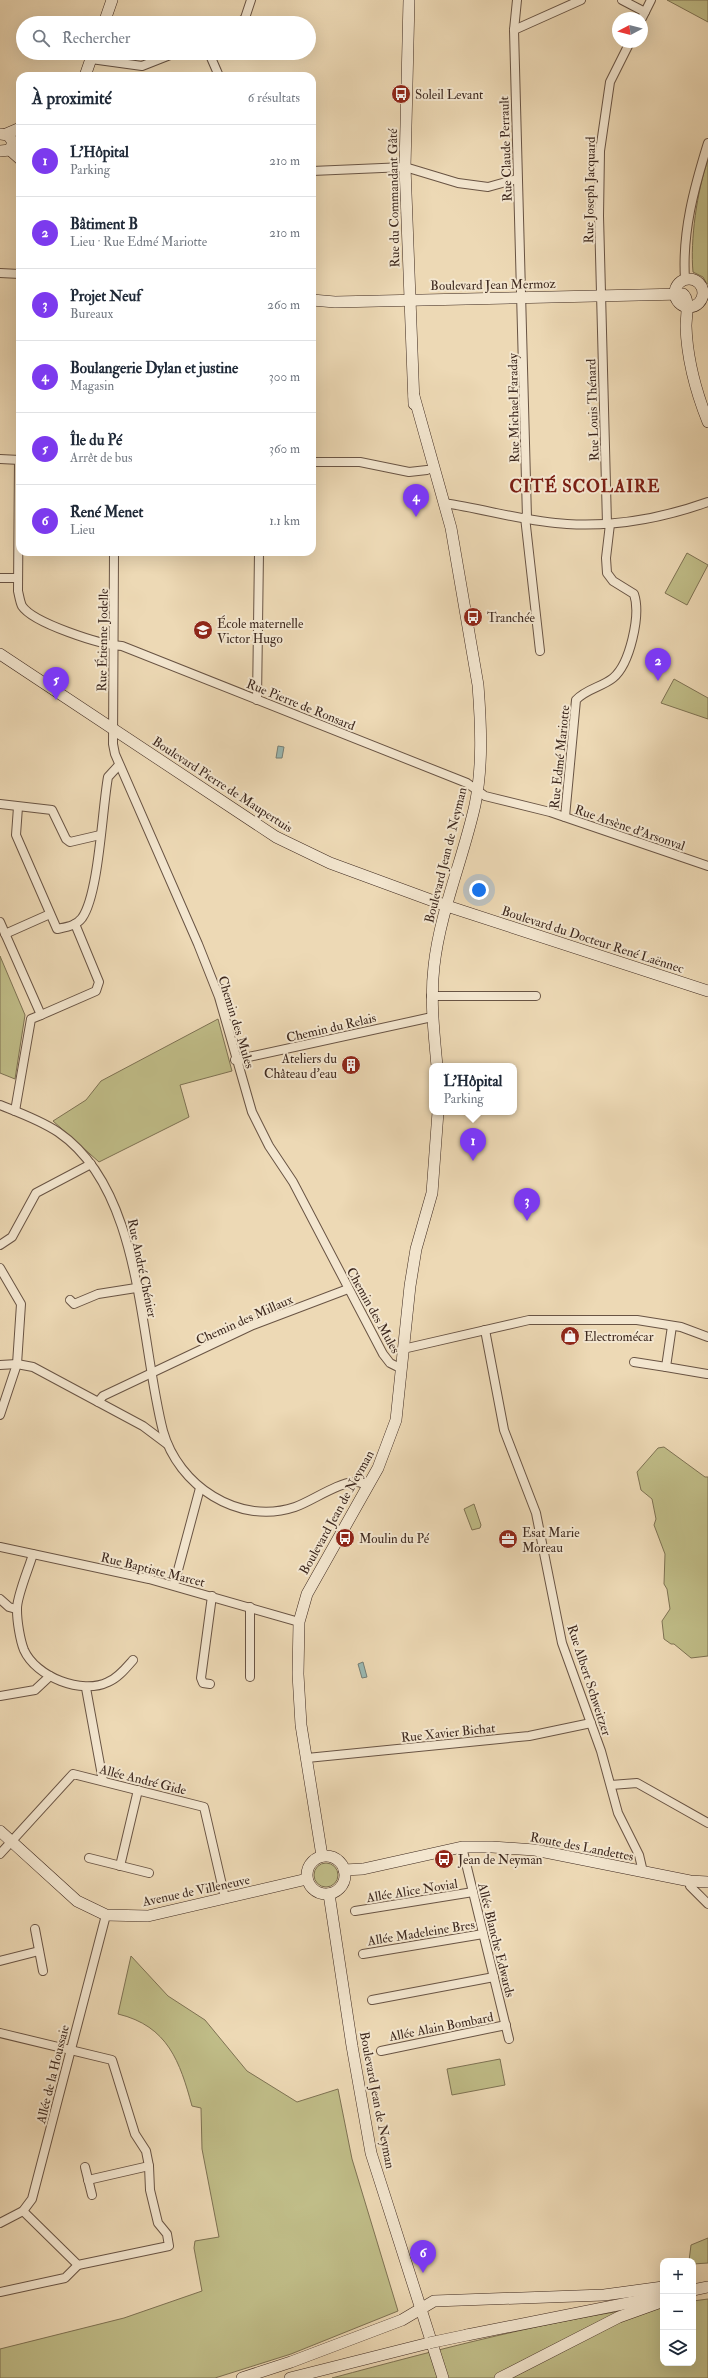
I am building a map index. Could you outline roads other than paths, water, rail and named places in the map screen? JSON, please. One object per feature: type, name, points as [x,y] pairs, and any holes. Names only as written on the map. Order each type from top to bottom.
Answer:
[{"type":"street","points":[[106,16],[112,0]]},
{"type":"street","points":[[246,16],[251,0]]},
{"type":"street","name":"Rue du Commandant Gâté","points":[[409,0],[405,167],[409,300],[414,396],[431,469]]},
{"type":"street","name":"Rue Claude Perrault","points":[[517,0],[514,30],[517,179],[522,297]]},
{"type":"street","points":[[514,30],[581,0]]},
{"type":"street","points":[[622,0],[640,12]]},
{"type":"street","points":[[645,12],[651,0]]},
{"type":"street","name":"Rue Joseph Jacquard","points":[[601,295],[599,216],[600,140],[610,82],[627,48]]},
{"type":"street","points":[[86,72],[91,60]]},
{"type":"street","points":[[112,60],[142,66],[157,60]]},
{"type":"street","points":[[212,60],[217,72]]},
{"type":"street","points":[[3,134],[16,129]]},
{"type":"street","points":[[3,134],[13,142],[5,151],[16,157]]},
{"type":"street","points":[[685,279],[685,240],[690,210],[708,143]]},
{"type":"street","points":[[316,172],[405,167],[458,183],[488,187],[517,179]]},
{"type":"street","points":[[0,273],[16,274]]},
{"type":"street","points":[[686,306],[700,302],[706,293],[697,281],[685,279],[678,283],[675,293],[686,295],[686,306],[686,333],[692,368],[699,399],[708,422]]},
{"type":"street","name":"Boulevard Jean Mermoz","points":[[316,300],[335,302],[675,293]]},
{"type":"street","name":"Rue Louis Thénard","points":[[601,295],[608,524]]},
{"type":"street","name":"Rue Michael Faraday","points":[[522,297],[526,518],[540,651]]},
{"type":"street","points":[[0,459],[16,460]]},
{"type":"street","points":[[316,462],[360,462],[409,472],[431,469]]},
{"type":"street","name":"Boulevard Jean de Neyman","points":[[431,469],[444,503],[456,552],[459,580]]},
{"type":"street","name":"Boulevard Jean de Neyman","points":[[431,469],[459,580],[478,685],[481,738],[477,790],[438,939],[431,996],[437,1063]]},
{"type":"street","points":[[444,503],[567,524],[608,524],[662,517],[708,502]]},
{"type":"street","name":"Rue Edmé Mariotte","points":[[565,817],[576,700],[587,692],[613,678],[620,670],[629,650],[633,630],[636,609],[634,594],[613,582],[606,568],[608,524]]},
{"type":"street","name":"Rue Pierre de Ronsard","points":[[18,556],[18,591],[22,606],[33,615],[88,640],[114,646],[122,646],[467,783],[477,790]]},
{"type":"street","name":"Rue Étienne Jodelle","points":[[113,728],[114,556]]},
{"type":"street","points":[[257,700],[259,556]]},
{"type":"street","points":[[0,578],[18,578]]},
{"type":"street","name":"Boulevard Pierre de Maupertuis","points":[[0,654],[276,837],[330,863],[447,906]]},
{"type":"street","name":"Chemin des Mules","points":[[113,728],[113,744],[119,765],[198,944],[218,997],[235,1060],[252,1112],[269,1146],[293,1182],[383,1354],[390,1363],[402,1368]]},
{"type":"street","points":[[18,806],[16,835],[57,929],[75,924],[82,918],[92,891],[108,777],[119,765]]},
{"type":"street","name":"Rue Arsène d'Arsonval","points":[[477,790],[485,796],[565,817],[708,866]]},
{"type":"street","points":[[0,804],[52,810],[66,839],[70,842],[100,835]]},
{"type":"street","name":"Boulevard du Docteur René Laënnec","points":[[447,906],[708,991]]},
{"type":"street","points":[[5,934],[50,914]]},
{"type":"street","points":[[0,922],[41,1016]]},
{"type":"street","points":[[15,1111],[31,1019],[41,1016],[96,991],[99,982],[75,924]]},
{"type":"street","points":[[431,996],[536,996]]},
{"type":"street","name":"Chemin du Relais","points":[[235,1060],[432,1017]]},
{"type":"street","name":"Rue André Chénier","points":[[0,1105],[40,1121],[59,1132],[91,1164],[116,1206],[124,1233],[136,1288],[160,1420],[167,1444]]},
{"type":"street","name":"Boulevard Jean de Neyman","points":[[322,1856],[301,1725],[298,1674],[299,1622],[306,1594],[383,1457],[396,1420],[410,1286],[416,1249],[432,1193],[438,1115]]},
{"type":"street","points":[[0,1244],[12,1237],[36,1193],[91,1164]]},
{"type":"street","points":[[0,1268],[3,1279],[22,1304],[17,1364],[0,1415]]},
{"type":"street","points":[[70,1300],[74,1304],[98,1294],[136,1288]]},
{"type":"street","name":"Chemin des Millaux","points":[[98,1402],[103,1396],[152,1375],[253,1325],[348,1288]]},
{"type":"street","points":[[403,1349],[529,1320],[637,1320],[672,1326],[708,1336]]},
{"type":"street","points":[[666,1367],[672,1326]]},
{"type":"street","name":"Rue Albert Schweitzer","points":[[485,1330],[504,1430],[536,1513],[562,1643],[591,1724],[611,1785],[618,1813],[639,1855],[642,1872]]},
{"type":"street","points":[[634,1362],[707,1374]]},
{"type":"street","points":[[0,1366],[17,1364],[34,1367],[143,1426],[167,1444],[176,1461],[200,1488],[219,1501],[235,1508],[253,1511],[294,1508],[344,1483],[355,1482],[368,1486]]},
{"type":"street","points":[[143,1426],[156,1424],[160,1420]]},
{"type":"street","points":[[174,1585],[200,1488]]},
{"type":"street","name":"Rue Baptiste Marcet","points":[[0,1547],[174,1585],[299,1622]]},
{"type":"street","points":[[33,1554],[16,1609],[24,1650],[34,1663],[50,1676],[86,1688],[108,1682],[133,1660]]},
{"type":"street","points":[[210,1684],[203,1683],[201,1678],[212,1596]]},
{"type":"street","points":[[0,1598],[9,1607],[16,1609]]},
{"type":"street","points":[[250,1607],[250,1677]]},
{"type":"street","points":[[0,1696],[35,1690],[50,1676]]},
{"type":"street","points":[[86,1688],[103,1781]]},
{"type":"street","name":"Rue Xavier Bichat","points":[[306,1758],[529,1736],[591,1724]]},
{"type":"street","name":"Allée André Gide","points":[[11,1842],[73,1774],[204,1807],[225,1898]]},
{"type":"street","points":[[611,1785],[637,1783],[708,1823]]},
{"type":"street","points":[[120,1866],[138,1790]]},
{"type":"street","name":"Avenue de Villeneuve","points":[[0,1831],[77,1901],[106,1915],[148,1916],[307,1879]]},
{"type":"street","points":[[0,1854],[11,1842]]},
{"type":"street","name":"Route des Landettes","points":[[344,1870],[363,1869],[462,1847],[535,1850],[690,1881],[708,1882]]},
{"type":"street","name":"Allée Blanche Edwards","points":[[462,1847],[509,2039]]},
{"type":"street","points":[[322,1856],[328,1856],[338,1861],[344,1870],[345,1877],[340,1888],[329,1894],[323,1894],[313,1889],[307,1879],[308,1867],[311,1862],[322,1856]]},
{"type":"street","points":[[89,1858],[149,1873]]},
{"type":"street","points":[[690,1881],[690,1886],[708,1904]]},
{"type":"street","name":"Allée Alice Novial","points":[[355,1911],[473,1892]]},
{"type":"street","name":"Boulevard Jean de Neyman","points":[[329,1894],[352,2046],[372,2153],[422,2307],[443,2378]]},
{"type":"street","name":"Allée de la Houssaie","points":[[23,2211],[32,2199],[36,2185],[106,1915]]},
{"type":"street","points":[[35,1929],[43,1971]]},
{"type":"street","name":"Allée Madeleine Bres","points":[[363,1954],[483,1934]]},
{"type":"street","points":[[0,1960],[39,1951]]},
{"type":"street","points":[[372,2000],[494,1977]]},
{"type":"street","name":"Allée Alain Bombard","points":[[381,2051],[506,2025]]},
{"type":"street","points":[[0,2033],[71,2048],[112,2060],[136,2134],[146,2151],[149,2166],[150,2190],[158,2223],[167,2234],[169,2246],[78,2266],[65,2278],[0,2292]]},
{"type":"street","points":[[88,2180],[149,2166]]},
{"type":"street","points":[[85,2167],[92,2195]]},
{"type":"street","points":[[0,2223],[23,2211],[78,2266]]},
{"type":"street","points":[[242,2378],[291,2362],[402,2320],[434,2301],[604,2295],[660,2288]]},
{"type":"street","points":[[290,2378],[467,2335],[660,2297]]},
{"type":"street","points":[[500,2378],[619,2317],[660,2303]]},
{"type":"water","points":[[278,746],[284,747],[282,758],[276,758]]},
{"type":"water","points":[[363,1662],[367,1677],[362,1678],[358,1664]]},
{"type":"place","name":"Soleil Levant","points":[[401,94]]},
{"type":"place","name":"Boulangerie Dylan et justine","points":[[416,517]]},
{"type":"place","name":"Tranchée","points":[[473,617]]},
{"type":"place","name":"École maternelle Victor Hugo","points":[[203,630]]},
{"type":"place","name":"Bâtiment B","points":[[658,681]]},
{"type":"place","name":"Île du Pé","points":[[56,700]]},
{"type":"place","name":"Ateliers du Château d'eau","points":[[351,1065]]},
{"type":"place","name":"L'Hôpital","points":[[473,1161]]},
{"type":"place","name":"Projet Neuf","points":[[527,1221]]},
{"type":"place","name":"Electromécar","points":[[570,1336]]},
{"type":"place","name":"Moulin du Pé","points":[[345,1538]]},
{"type":"place","name":"Esat Marie Moreau","points":[[508,1539]]},
{"type":"place","name":"Jean de Neyman","points":[[444,1859]]},
{"type":"place","name":"René Menet","points":[[423,2273]]},
{"type":"district","name":"CITÉ SCOLAIRE","points":[[585,486]]}]
